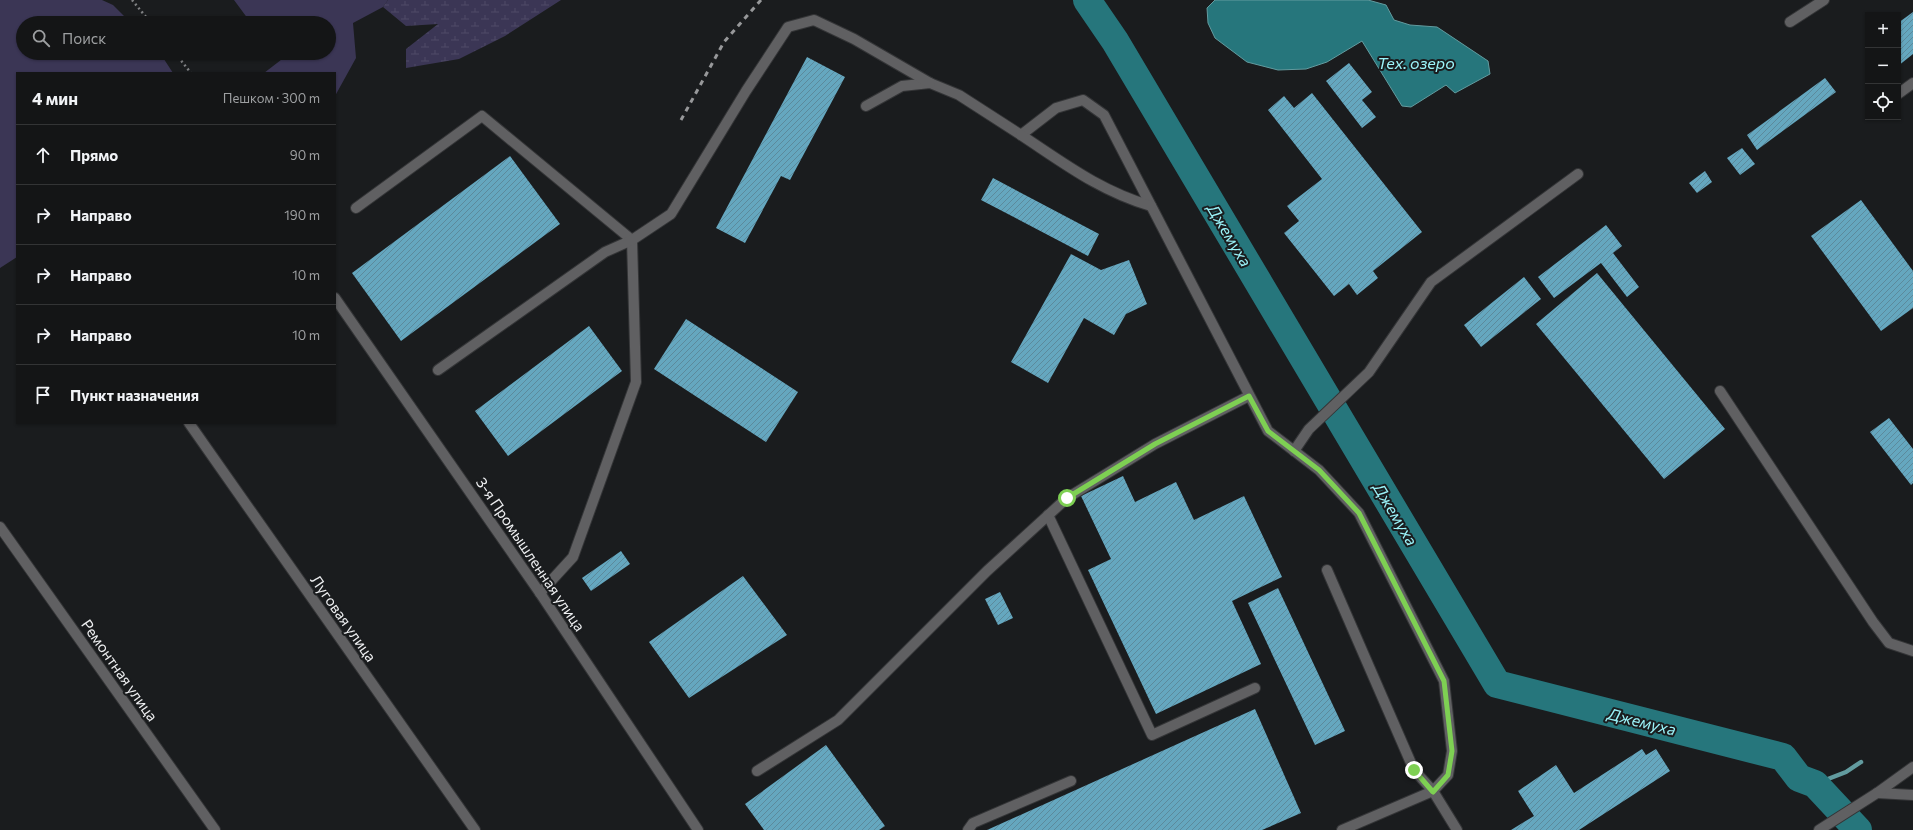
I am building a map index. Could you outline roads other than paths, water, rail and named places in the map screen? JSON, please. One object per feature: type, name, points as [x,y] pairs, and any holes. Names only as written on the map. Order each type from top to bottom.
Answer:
[{"type":"street","points":[[1790,22],[1824,0]]},
{"type":"street","points":[[438,370],[605,252],[632,240],[671,214],[746,91],[788,27],[814,20],[854,39],[930,83],[959,95],[1095,184],[1130,200],[1151,206]]},
{"type":"street","points":[[866,106],[902,86],[930,83]]},
{"type":"street","points":[[1901,92],[1913,83]]},
{"type":"street","points":[[1021,135],[1056,108],[1083,100],[1104,115],[1268,431],[1319,470],[1359,513],[1444,681],[1452,751],[1448,775],[1433,792],[1342,830]]},
{"type":"street","points":[[356,208],[482,116],[632,240],[636,382],[573,557],[540,593]]},
{"type":"street","points":[[1294,451],[1309,429],[1369,372],[1431,282],[1578,174]]},
{"type":"street","name":"3-я Промышленная улица","points":[[336,299],[540,593],[698,830]]},
{"type":"street","points":[[1720,391],[1877,627],[1889,643],[1913,651]]},
{"type":"street","points":[[757,771],[838,720],[987,571],[1067,498],[1155,444],[1249,396]]},
{"type":"street","name":"Луговая улица","points":[[190,424],[475,830]]},
{"type":"street","points":[[1048,515],[1152,735],[1255,688]]},
{"type":"street","name":"Ремонтная улица","points":[[0,527],[215,830]]},
{"type":"street","points":[[1327,570],[1414,770],[1433,792],[1457,830]]},
{"type":"street","points":[[1819,830],[1874,795],[1913,767]]},
{"type":"street","points":[[968,830],[972,823],[1071,782]]},
{"type":"street","points":[[1874,795],[1913,796]]},
{"type":"water","name":"Тех. озеро","points":[[1215,0],[1368,0],[1386,5],[1394,20],[1410,25],[1437,27],[1488,61],[1490,74],[1455,93],[1446,85],[1411,107],[1402,106],[1362,41],[1327,62],[1306,69],[1278,70],[1247,62],[1215,38],[1208,23],[1207,8]]},
{"type":"waterway","name":"Джемуха","points":[[1087,0],[1115,41],[1497,684],[1783,757],[1799,778],[1815,784],[1858,830]]},
{"type":"waterway","points":[[1815,784],[1846,772],[1861,762]]},
{"type":"railway","points":[[681,120],[724,42],[761,0]]}]
